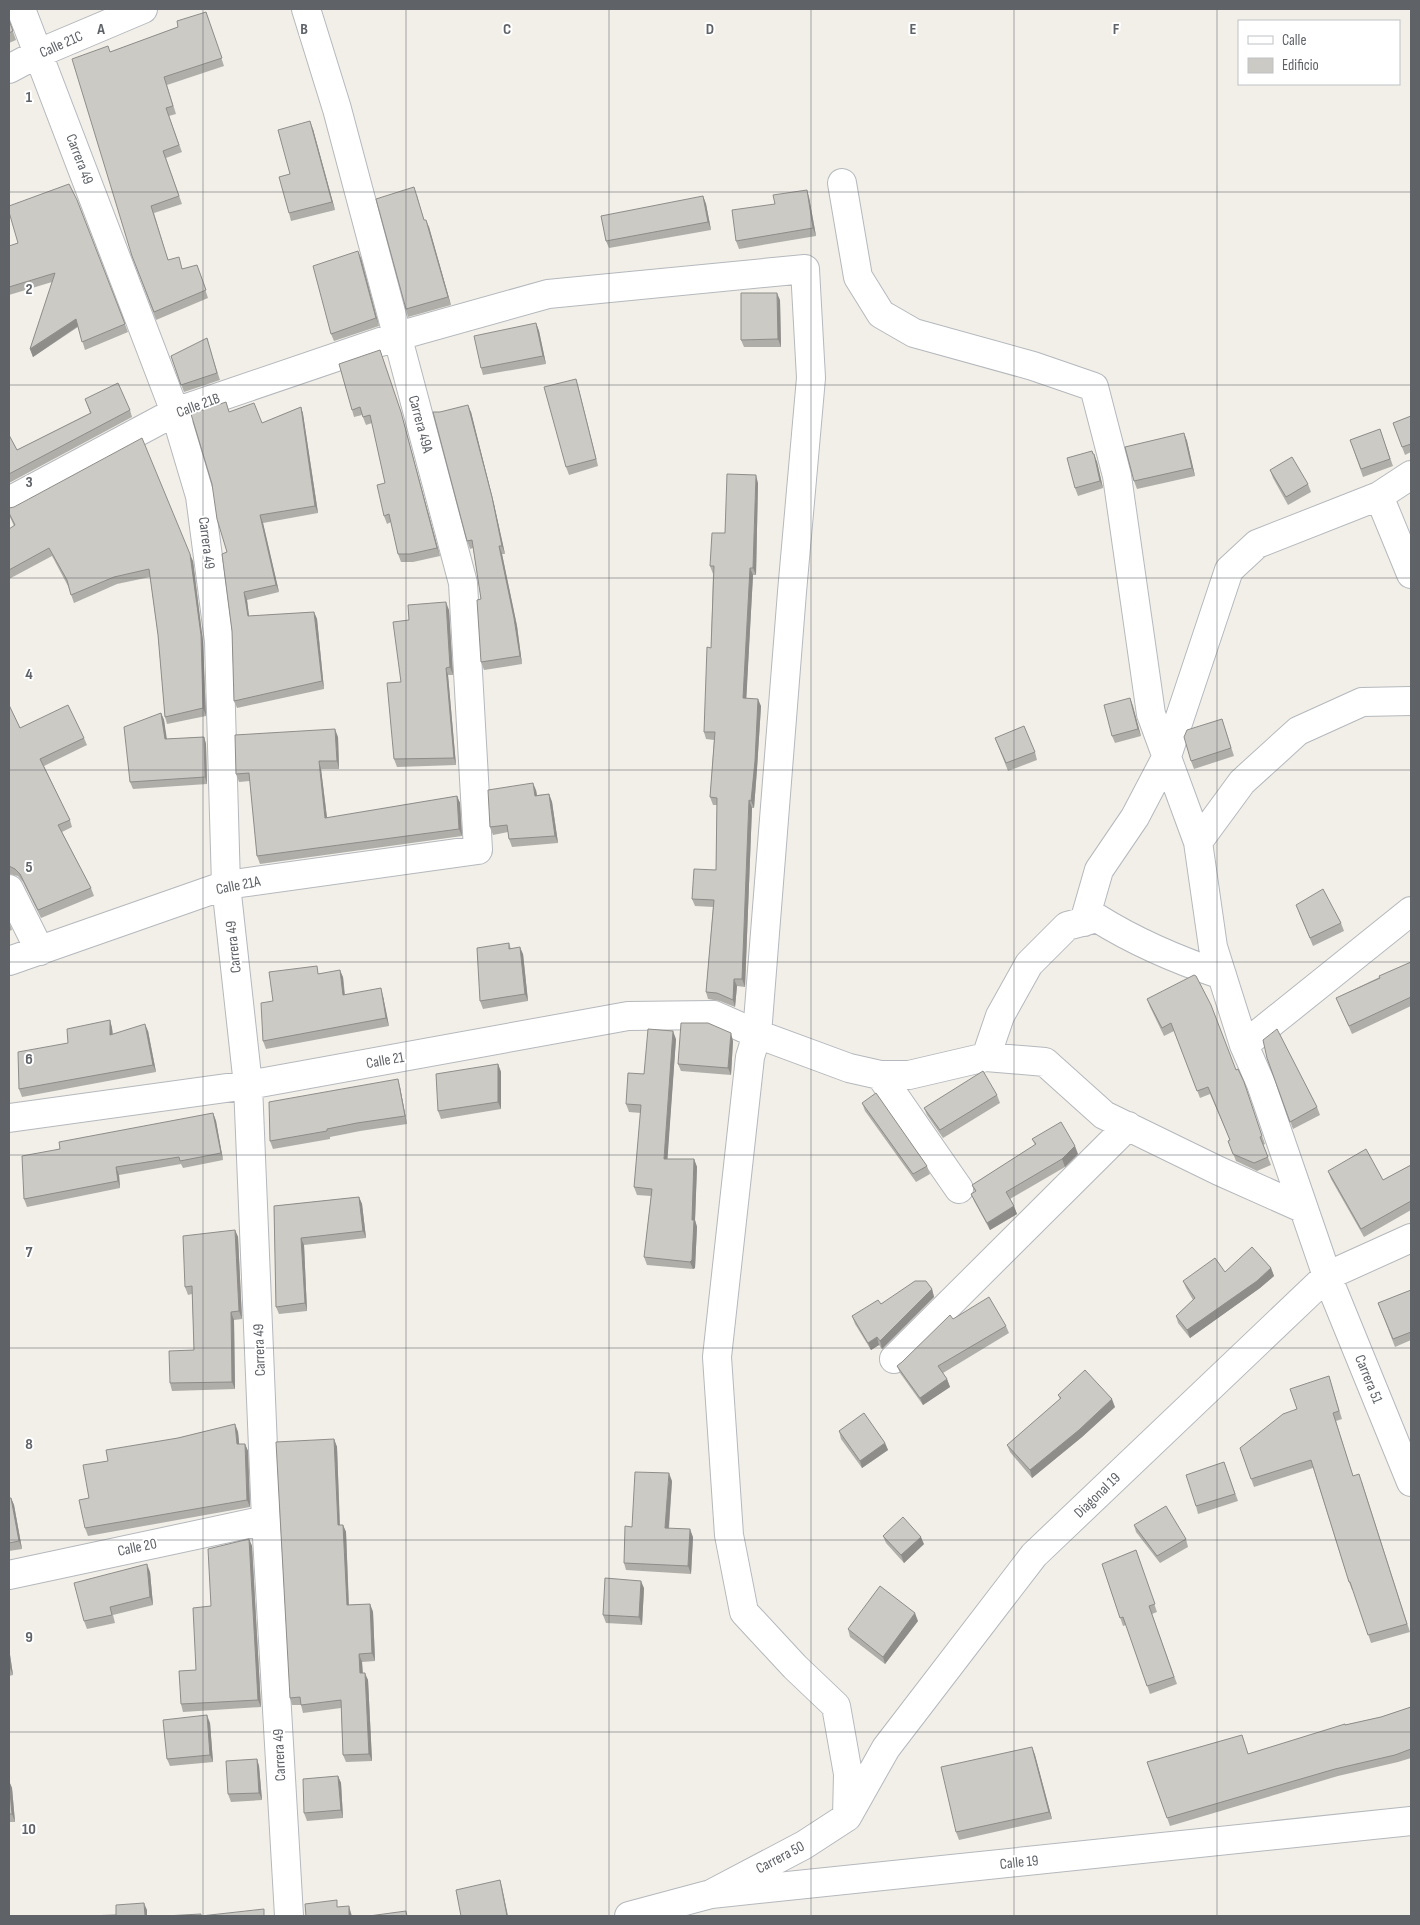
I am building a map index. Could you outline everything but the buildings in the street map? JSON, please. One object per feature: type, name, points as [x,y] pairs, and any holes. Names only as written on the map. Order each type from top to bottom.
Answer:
[{"type":"street","name":"Carrera 49","points":[[21,9],[175,412],[200,496],[219,640],[226,885],[248,1085],[266,1520],[289,1916]]},
{"type":"street","name":"Calle 21C","points":[[9,69],[39,53],[142,9]]},
{"type":"street","name":"Carrera 49A","points":[[306,9],[337,109],[463,584],[478,850]]},
{"type":"street","name":"Carrera 51","points":[[842,184],[858,277],[881,314],[914,333],[1033,366],[1094,387],[1117,476],[1151,714],[1198,842],[1213,947],[1244,1045],[1261,1084],[1302,1208],[1327,1276],[1411,1482]]},
{"type":"street","name":"Calle 21B","points":[[9,501],[175,412],[398,336],[548,294],[805,269],[811,378],[791,602],[757,1034]]},
{"type":"street","points":[[1084,922],[1099,870],[1135,817],[1167,756],[1229,570],[1257,544],[1379,496],[1411,475]]},
{"type":"street","points":[[1379,496],[1411,574]]},
{"type":"street","points":[[1198,842],[1242,782],[1298,731],[1362,702],[1411,701]]},
{"type":"street","name":"Calle 21A","points":[[9,961],[226,885],[478,850]]},
{"type":"street","points":[[9,889],[40,951]]},
{"type":"street","points":[[1244,1045],[1411,911]]},
{"type":"street","points":[[986,1057],[1000,1016],[1029,964],[1067,926],[1097,918],[1136,941],[1175,959],[1222,976]]},
{"type":"street","name":"Calle 21","points":[[9,1118],[248,1085],[628,1016],[714,1015],[757,1034],[849,1068],[880,1075],[909,1075],[986,1057],[1045,1062],[1104,1115],[1219,1171],[1302,1208]]},
{"type":"street","points":[[757,1034],[750,1057],[717,1357],[729,1535],[744,1612],[795,1667],[836,1706],[848,1774],[847,1817]]},
{"type":"street","points":[[880,1075],[959,1189]]},
{"type":"street","points":[[894,1359],[1128,1126]]},
{"type":"street","name":"Diagonal 19","points":[[847,1817],[886,1748],[1034,1555],[1327,1276],[1411,1238]]},
{"type":"street","name":"Calle 20","points":[[9,1575],[266,1520]]},
{"type":"street","name":"Carrera 50","points":[[711,1894],[804,1845],[847,1817]]},
{"type":"street","name":"Calle 19","points":[[629,1916],[711,1894],[1411,1821]]}]
